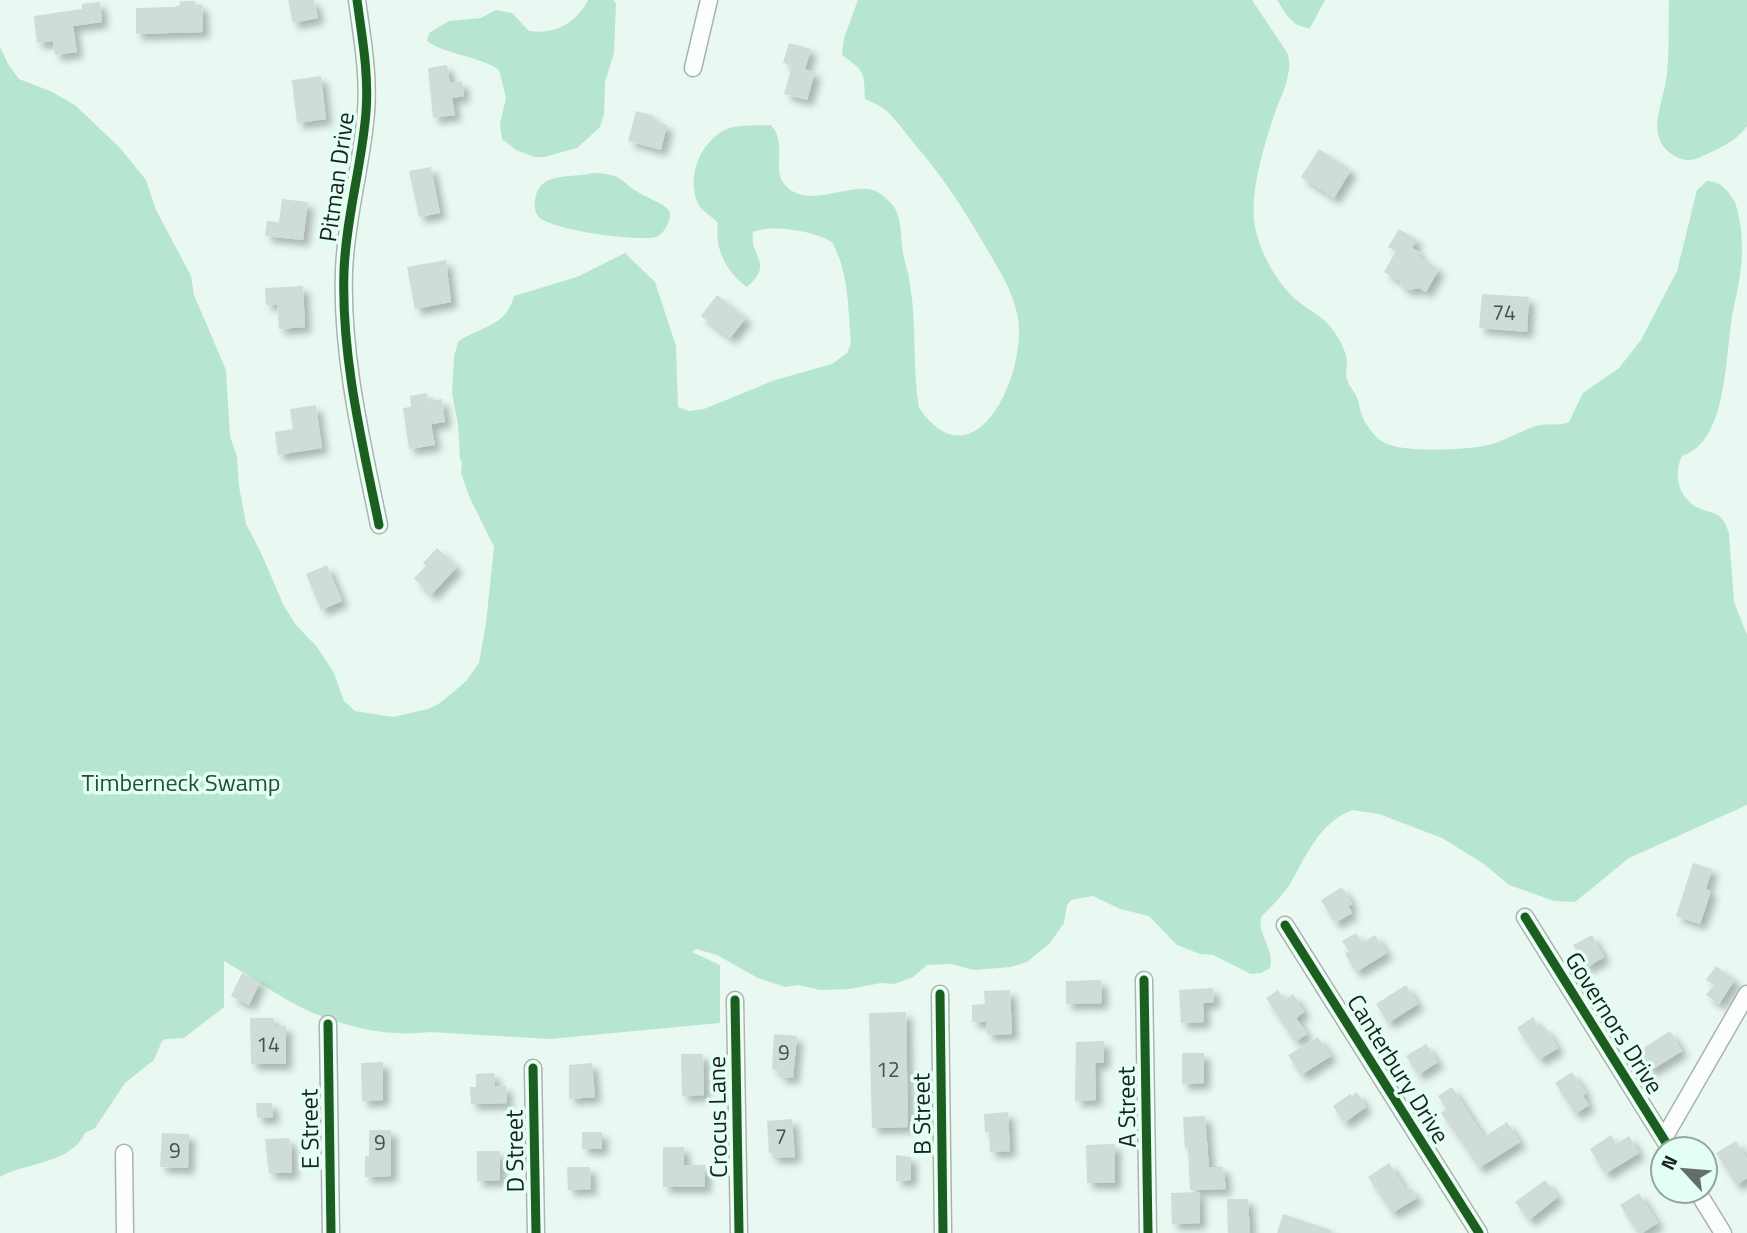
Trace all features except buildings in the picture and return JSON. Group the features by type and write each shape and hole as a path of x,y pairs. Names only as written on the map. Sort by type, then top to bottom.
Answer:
{"street":[{"name":"Pitman Drive","path":"356,0 363,41 366,101 347,234 344,290 351,368 362,442 379,524"},
{"path":"693,68 709,0"},
{"name":"Governors Drive","path":"1525,917 1661,1135"},
{"name":"Canterbury Drive","path":"1285,925 1479,1233"},
{"name":"A Street","path":"1144,980 1148,1233"},
{"name":"B Street","path":"940,994 943,1233"},
{"path":"1672,1135 1747,994"},
{"name":"Crocus Lane","path":"735,1000 739,1233"},
{"name":"E Street","path":"328,1024 331,1233"},
{"name":"D Street","path":"533,1068 536,1233"},
{"path":"124,1153 125,1233"},
{"path":"1706,1205 1723,1233"}],"green space":[{"path":"588,0 613,0 616,3 614,53 605,82 604,114 600,127 577,148 544,157 535,157 516,150 502,139 500,124 506,98 499,70 482,61 436,46 427,41 429,33 449,21 481,18 496,10 512,13 529,31 548,31 571,21"},
{"name":"Timberneck Swamp","path":"858,0 1252,0 1288,54 1289,62 1286,85 1270,127 1256,180 1254,220 1259,242 1269,265 1283,286 1329,325 1342,345 1346,354 1346,375 1369,428 1383,442 1403,448 1432,450 1483,446 1537,426 1569,422 1583,393 1619,368 1641,340 1677,271 1697,190 1707,181 1724,187 1735,202 1742,243 1741,269 1730,328 1726,370 1717,414 1709,433 1697,447 1682,456 1678,476 1683,495 1693,505 1719,516 1729,534 1734,602 1747,635 1747,805 1629,858 1575,902 1554,901 1509,885 1484,864 1442,838 1379,814 1352,810 1330,823 1322,832 1287,888 1261,917 1261,930 1271,961 1270,968 1261,973 1251,974 1213,955 1200,954 1177,945 1149,916 1120,909 1093,896 1071,900 1067,905 1064,923 1050,943 1027,962 1011,967 974,970 951,964 927,965 913,977 894,984 820,990 798,985 785,987 758,978 717,955 696,949 692,952 720,965 720,1023 550,1039 430,1032 400,1033 356,1027 302,1008 224,961 224,1007 184,1038 162,1041 154,1060 125,1083 95,1128 85,1133 69,1151 0,1177 0,47 19,79 50,91 75,105 120,148 146,180 156,210 191,276 194,295 226,370 230,436 237,457 246,524 284,606 334,673 344,701 355,711 393,717 428,709 440,703 467,680 479,663 494,547 461,473 458,424 452,393 454,357 458,342 498,320 510,307 514,296 577,277 625,253 655,282 676,346 678,407 689,411 704,409 775,380 832,364 847,353 851,343 847,291 842,266 832,242 793,230 753,232 754,248 760,266 755,279 747,287 733,274 723,259 718,241 718,223 698,204 694,183 698,161 703,151 709,142 727,129 771,125 778,140 781,179 793,192 813,196 870,189 890,202 899,219 909,281 919,408 940,429 959,436 977,429 993,414 1014,367 1019,341 1018,318 1013,300 997,267 953,194 891,115 865,99 862,73 842,55 844,38"},
{"path":"1277,0 1325,0 1310,28 1294,22"},
{"path":"1669,0 1747,0 1747,126 1725,145 1691,160 1679,158 1664,148 1657,130 1667,71"},
{"path":"593,173 612,175 666,208 669,211 669,222 662,232 649,238 605,235 562,227 537,215 535,197 545,182"}],"cycle path":[{"path":"357,0 367,98 345,251 344,303 354,399 379,525"},
{"path":"1525,917 1661,1135"},
{"path":"1285,925 1479,1233"},
{"path":"1144,980 1148,1233"},
{"path":"940,994 943,1233"},
{"path":"735,1000 739,1233"},
{"path":"328,1024 331,1233"},
{"path":"533,1068 536,1233"}]}
